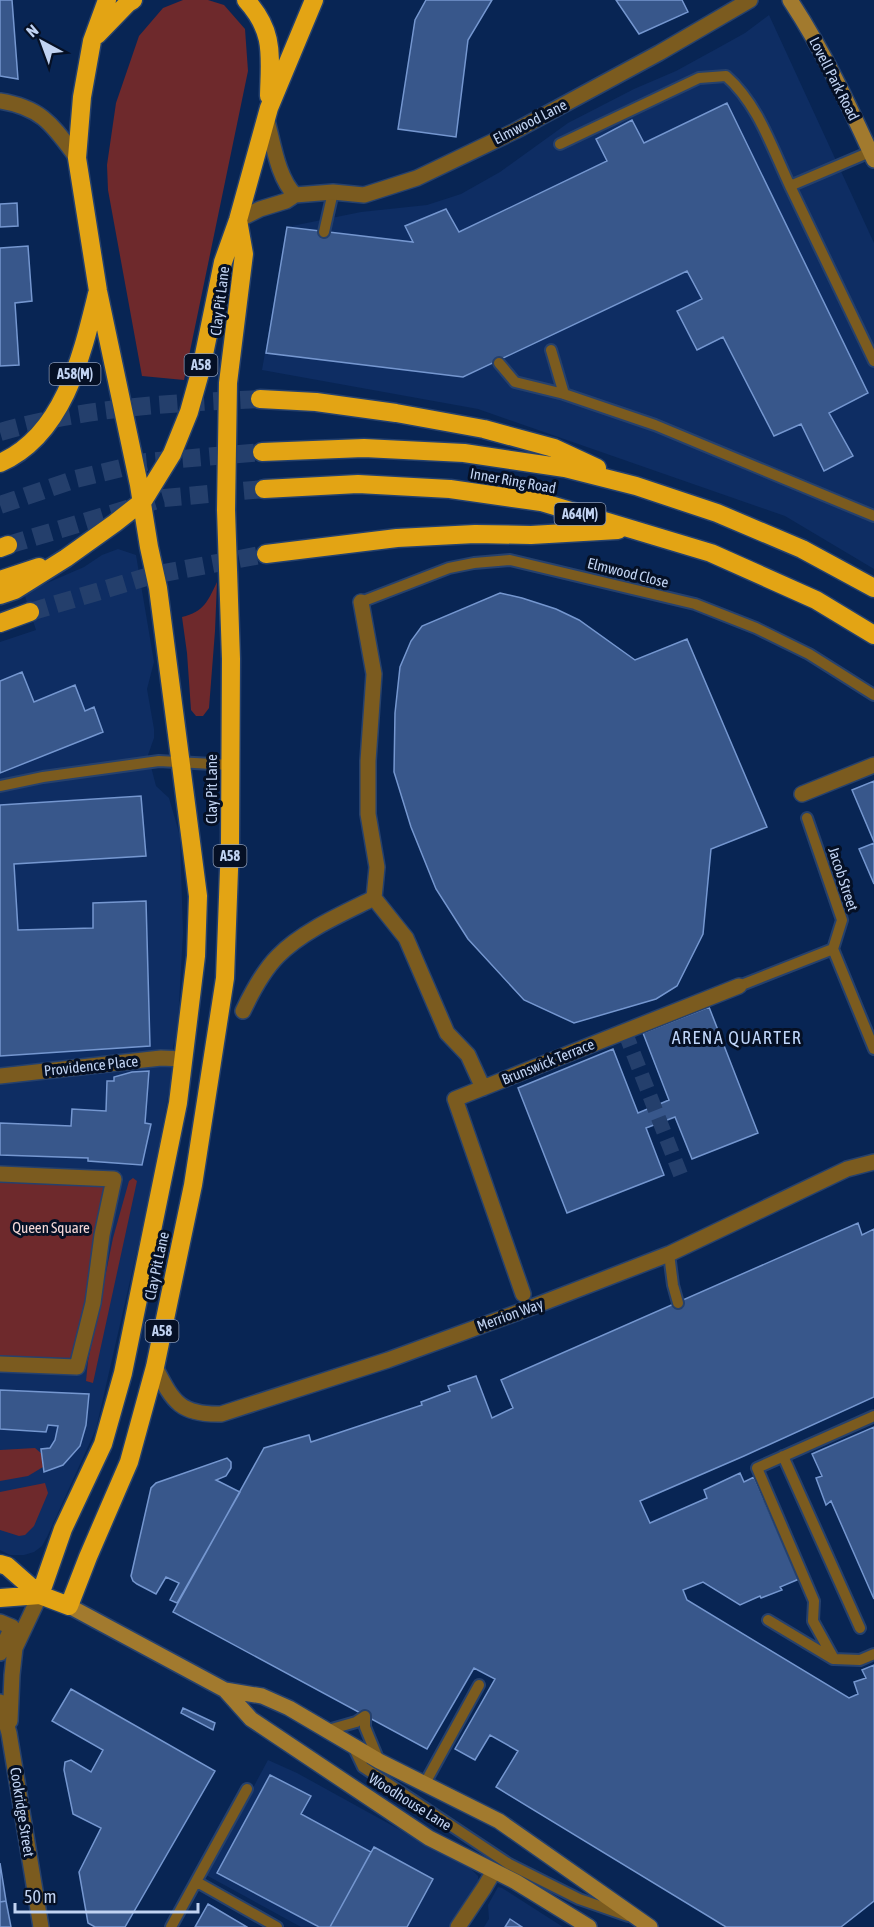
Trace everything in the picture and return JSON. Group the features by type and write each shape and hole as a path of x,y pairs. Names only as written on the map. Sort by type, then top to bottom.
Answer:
{"highway":[{"name":"Clay Pit Lane","path":"40,1595 63,1529 103,1444 125,1362 178,1103 196,956 198,896 158,588 149,547 143,501 98,291 77,158 82,97 92,41 108,0"},
{"path":"92,41 133,0"},
{"path":"246,0 257,12 266,30 270,51 268,112"},
{"name":"Clay Pit Lane","path":"69,1606 129,1462 155,1367 193,1185 225,978 230,843 231,659 226,510 228,383 244,254 238,220 268,112 314,0"},
{"name":"A58","path":"143,501 172,454 189,412 201,369 223,262 238,220"},
{"name":"A58(M)","path":"0,463 8,460 37,437 64,397 82,355 98,291"},
{"path":"260,399 316,402 396,412 484,429 554,448 636,486"},
{"name":"Inner Ring Road","path":"262,452 364,448 464,453 565,468 636,486 717,513 802,549 874,588"},
{"name":"Inner Ring Road","path":"264,489 358,484 450,489 541,502 711,553 816,600 874,635"},
{"path":"0,595 15,590 66,558 143,501"},
{"path":"116,523 130,526 139,532 149,547"},
{"name":"A64(M)","path":"266,554 398,538 475,534 531,535 629,529"},
{"path":"0,580 66,558"},
{"path":"0,623 30,612"},
{"name":"Woodhouse Lane","path":"0,1564 7,1566 40,1595 69,1606"},
{"name":"Woodhouse Lane","path":"0,1598 40,1595"}],"street":[{"name":"Elmwood Lane","path":"238,220 286,201 295,195 333,192 364,195 417,178 535,120 750,0"},
{"name":"Lovell Park Road","path":"790,0 827,63 872,156"},
{"path":"0,101 28,108 44,118 77,158"},
{"path":"268,112 280,171 290,191 295,195"},
{"path":"361,602 374,674 368,761 368,814 377,867 374,898 406,938 447,1033 468,1055 483,1088"},
{"path":"802,794 874,765"},
{"path":"243,1011 253,990 278,956 315,928 374,898"},
{"name":"Brunswick Terrace","path":"523,1294 455,1099 739,986"},
{"name":"Providence Place","path":"0,1076 161,1058 183,1059"},
{"name":"Merrion Way","path":"155,1367 170,1396 178,1404 191,1411 221,1414 388,1360 527,1310 669,1254 847,1169 874,1162"},
{"path":"0,1174 114,1179 102,1235 93,1303 77,1367 0,1364"},
{"name":"Cookridge Street","path":"9,1733 15,1648 40,1595"},
{"name":"Woodhouse Lane","path":"69,1606 225,1690 262,1696 290,1708 379,1761 499,1821 644,1923"},
{"path":"0,1622 12,1627 0,1653"},
{"name":"Woodhouse Lane","path":"225,1690 251,1719 429,1838 516,1882 588,1927"},
{"name":"Cookridge Street","path":"0,1702 9,1733 41,1927"},
{"path":"458,1927 494,1871"}],"lane":[{"path":"560,144 699,78 726,76 740,88 754,110 874,361"},
{"path":"790,186 872,156"},
{"path":"324,232 333,192"},
{"path":"550,351 564,394"},
{"path":"500,363 515,382 564,394 656,425 874,516"},
{"name":"Elmwood Close","path":"361,602 449,568 510,560 695,604 756,628 809,654 874,695"},
{"path":"0,786 43,777 159,761 230,765"},
{"name":"Jacob Street","path":"807,818 842,920 833,949"},
{"path":"833,949 874,1049"},
{"name":"Brunswick Terrace","path":"739,986 833,949"},
{"path":"669,1254 678,1303"},
{"path":"834,1659 813,1621 814,1601 757,1468 874,1416"},
{"path":"783,1456 860,1628"},
{"path":"768,1620 834,1659 860,1660 874,1654"},
{"path":"424,1785 479,1685"},
{"path":"328,1731 356,1722 365,1716 366,1726 379,1761"},
{"name":"Woodhouse Lane","path":"352,1746 363,1767 509,1864 579,1899 644,1923"},
{"path":"171,1927 247,1790"},
{"path":"196,1881 277,1927"}],"shaded area":[{"path":"769,15 874,243 874,569 785,516 478,409 262,370 287,227 361,212 427,205 461,194 500,172 568,123 634,89 676,71 745,33"},
{"path":"118,549 136,555 154,662 147,689 154,729 154,738 148,755 156,786 169,798 180,836 183,933 173,1069 150,1194 96,1429 42,1546 24,1555 10,1555 0,1550 0,642 36,630 24,593 84,567 102,555"},
{"path":"268,1760 297,1773 471,1869 478,1876 479,1882 456,1927 301,1927 206,1875"},
{"path":"498,1887 563,1927 484,1927 489,1919 488,1905"}],"green space":[{"path":"183,0 208,0 224,5 245,29 248,71 184,380 142,376 108,190 107,165 116,103 139,36 163,8"},
{"path":"217,582 209,708 203,716 196,716 191,710 182,617 195,612 204,605"},
{"name":"Queen Square","path":"0,1174 114,1179 77,1367 0,1364"},
{"path":"133,1178 137,1181 93,1383 86,1381 88,1361 113,1238 129,1181"},
{"path":"35,1448 42,1454 43,1467 28,1476 0,1481 0,1450"},
{"path":"45,1483 48,1493 34,1526 25,1535 19,1536 0,1530 0,1492"}],"building":[{"path":"0,0 12,0 18,79 0,76"},
{"path":"426,0 492,0 468,40 456,137 398,129 415,20"},
{"path":"616,0 682,0 688,12 639,34"},
{"path":"727,103 868,393 829,413 853,456 824,471 801,424 774,436 723,337 697,350 677,311 702,299 687,271 463,377 266,353 287,227 413,242 405,226 446,209 459,232 607,161 596,139 632,120 644,143"},
{"path":"17,203 18,226 0,227 0,204"},
{"path":"28,246 32,301 15,303 19,365 0,366 0,248"},
{"path":"500,593 556,609 579,620 635,660 687,639 767,827 711,849 703,934 677,986 656,999 574,1023 524,1000 468,939 436,889 411,827 394,772 395,713 400,667 411,641 422,626"},
{"path":"22,672 34,702 75,685 85,711 94,707 103,732 0,773 0,681"},
{"path":"874,781 874,842 852,790"},
{"path":"141,796 146,856 14,864 18,930 93,928 93,903 146,901 150,1046 0,1056 0,805"},
{"path":"874,843 874,884 859,849"},
{"path":"709,1007 758,1133 692,1159 675,1117 646,1128 664,1175 567,1213 518,1088 613,1049 638,1113 669,1100 643,1033"},
{"path":"149,1071 145,1123 151,1124 142,1165 88,1161 88,1158 0,1155 0,1123 71,1126 72,1109 106,1111 107,1081 114,1081 114,1077 132,1072"},
{"path":"858,1223 862,1235 874,1229 874,1397 640,1501 650,1523 707,1498 704,1490 740,1473 744,1482 754,1477 799,1579 780,1587 782,1590 740,1605 703,1582 683,1590 687,1600 849,1698 858,1694 854,1682 866,1678 862,1670 874,1665 874,1901 841,1927 726,1927 496,1787 518,1751 490,1735 475,1760 455,1749 495,1679 474,1668 427,1749 173,1612 264,1448 309,1435 311,1442 422,1405 421,1402 450,1391 448,1386 476,1376 492,1418 513,1408 501,1380"},
{"path":"0,1390 89,1394 86,1425 80,1446 63,1465 44,1472 41,1449 50,1448 55,1440 58,1426 48,1425 46,1432 0,1429"},
{"path":"874,1427 874,1599 831,1501 826,1505 816,1478 822,1476 812,1454"},
{"path":"227,1458 231,1462 231,1468 226,1476 216,1480 240,1492 177,1603 170,1600 179,1583 166,1577 156,1594 137,1584 131,1576 151,1488 156,1483"},
{"path":"71,1689 215,1771 125,1927 95,1927 88,1923 79,1872 101,1828 73,1814 64,1770 65,1762 71,1760 91,1772 103,1750 52,1721"},
{"path":"183,1708 215,1723 213,1730 181,1713"},
{"path":"270,1775 311,1796 301,1814 371,1852 330,1927 319,1927 217,1873"},
{"path":"374,1847 433,1879 407,1927 330,1927"},
{"path":"0,1863 6,1901 0,1902"},
{"path":"6,1901 11,1927 0,1927 0,1902"},
{"path":"208,1904 247,1927 195,1927"},
{"path":"510,1919 522,1927 505,1927"}],"tunnel":[{"path":"0,432 96,412 161,405 260,399"},
{"path":"0,505 76,479 146,462 262,452"},
{"path":"8,545 164,498 264,489"},
{"path":"30,612 153,575 266,554"},
{"path":"625,1032 683,1181"}],"district":[{"name":"ARENA QUARTER","path":"737,1038"}]}
